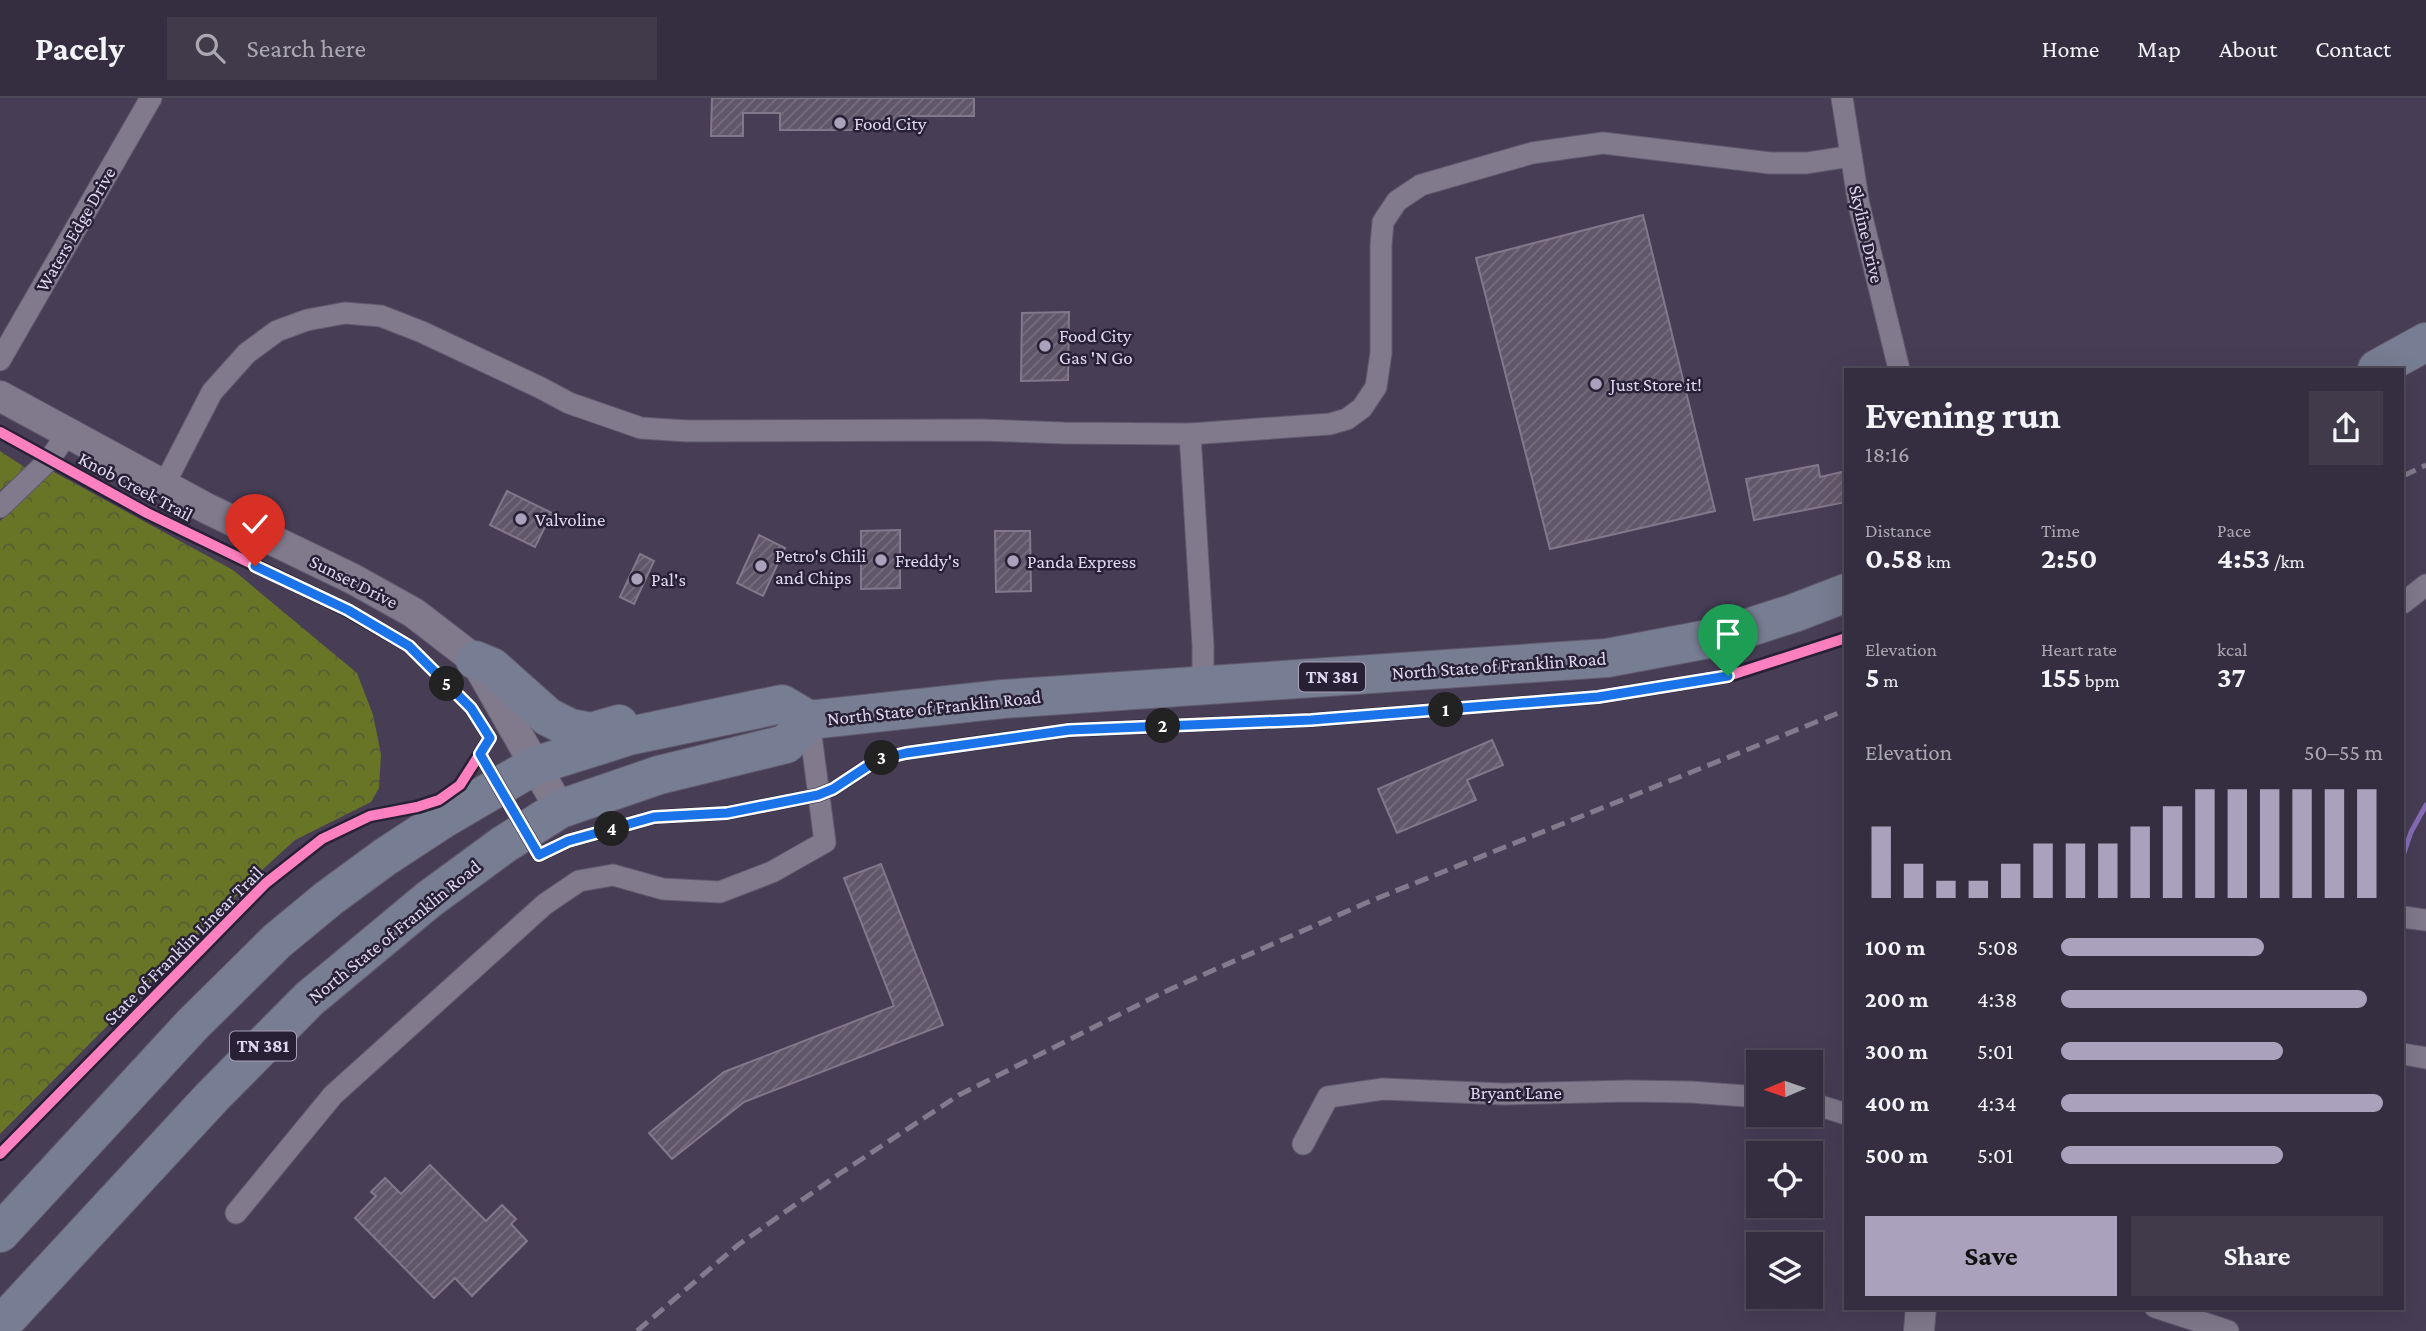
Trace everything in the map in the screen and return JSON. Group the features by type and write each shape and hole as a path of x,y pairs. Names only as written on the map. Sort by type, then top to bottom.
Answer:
{"highway":[{"path":"2379,368 2426,342"},
{"name":"North State of Franklin Road","path":"0,1233 192,1025 277,941 385,857 443,819 534,766 629,736 782,704 809,720 1003,699 1607,658 1719,637 1844,594"},
{"path":"475,660 492,667 538,709 570,728 592,732 650,715 725,715"},
{"name":"North State of Franklin Road","path":"0,1326 212,1097 309,999 428,900 503,845 560,809 659,775 786,744 809,720"}],"main road":[{"name":"Sunset Drive","path":"0,396 164,485 414,612 475,660 560,809"},
{"path":"1919,1331 1921,1310"}],"street":[{"name":"Waters Edge Drive","path":"0,360 151,98"},
{"name":"Skyline Drive","path":"1842,98 1858,205 1899,368"},
{"path":"164,485 212,392 247,353 277,331 307,320 345,313 381,316 422,332 569,403 641,428 687,431 981,430 1190,434 1330,424 1347,419 1362,408 1376,387 1381,353 1383,222 1397,201 1421,185 1532,153 1603,143 1770,163 1807,163 1851,156"},
{"path":"0,507 49,460 68,433"},
{"path":"1190,434 1203,645 1202,686"},
{"path":"2404,602 2426,585"},
{"path":"236,1213 333,1095 545,904 579,881 612,875 663,889 720,892 772,872 825,842 809,720"},
{"path":"2404,917 2426,920"},
{"path":"2404,1054 2426,1058"},
{"name":"Bryant Lane","path":"1303,1144 1328,1097 1383,1089 1504,1094 1691,1092 1746,1096"},
{"path":"1824,1107 1844,1113"},
{"path":"2174,1310 2206,1315 2228,1331"}],"green space":[{"path":"0,451 26,468 0,490"},
{"path":"52,471 233,570 357,673 373,715 381,754 379,788 371,802 295,840 262,870 0,1134 0,521"}],"building":[{"name":"Food City","path":"712,98 974,98 974,116 900,116 900,130 780,130 780,113 743,113 743,136 711,136"},
{"name":"Just Store it!","path":"1643,215 1715,511 1550,549 1476,258"},
{"name":"Food City Gas 'N Go","path":"1069,312 1068,380 1021,381 1022,313"},
{"path":"1818,465 1820,477 1844,471 1844,502 1754,520 1746,479"},
{"name":"Valvoline","path":"507,491 552,513 535,547 490,525"},
{"name":"Freddy's","path":"900,530 900,588 861,589 861,531"},
{"name":"Panda Express","path":"995,531 1030,531 1031,591 996,592"},
{"name":"Petro's Chili and Chips","path":"759,535 785,548 763,596 737,583"},
{"name":"Pal's","path":"640,554 654,561 634,604 620,597"},
{"path":"1492,740 1503,765 1467,780 1476,800 1397,833 1378,789"},
{"path":"881,864 943,1025 744,1102 672,1159 649,1133 724,1072 894,1006 844,878"},
{"path":"430,1165 486,1221 502,1205 516,1219 511,1224 527,1241 472,1296 455,1278 434,1298 355,1218 376,1196 371,1192 385,1178 401,1194"}],"waterway":[{"path":"2404,853 2411,832 2426,805"}],"railway":[{"path":"2404,476 2426,465"},
{"path":"637,1331 738,1245 959,1095 1164,992 1368,902 1844,711"}],"cycle path":[{"name":"Knob Creek Trail","path":"0,432 147,513 347,610 409,646 471,708 490,738 460,785 439,800 370,816 322,839 266,883 0,1154"},
{"path":"480,754 539,855 568,841 654,817 727,813 818,795 833,789 877,760 906,753 1069,730 1311,720 1598,697 1728,676 1844,639"}],"place":[{"name":"Food City","path":"840,123"},
{"name":"Food City Gas 'N Go","path":"1045,346"},
{"name":"Just Store it!","path":"1596,384"},
{"name":"Valvoline","path":"521,519"},
{"name":"Freddy's","path":"881,560"},
{"name":"Panda Express","path":"1013,561"},
{"name":"Petro's Chili and Chips","path":"761,566"},
{"name":"Pal's","path":"637,579"}],"route":[{"path":"255,566 348,610 409,646 471,708 490,738 480,754 539,855 568,841 654,817 727,813 818,795 833,789 877,760 906,753 1069,730 1311,720 1598,697 1728,676"}]}
